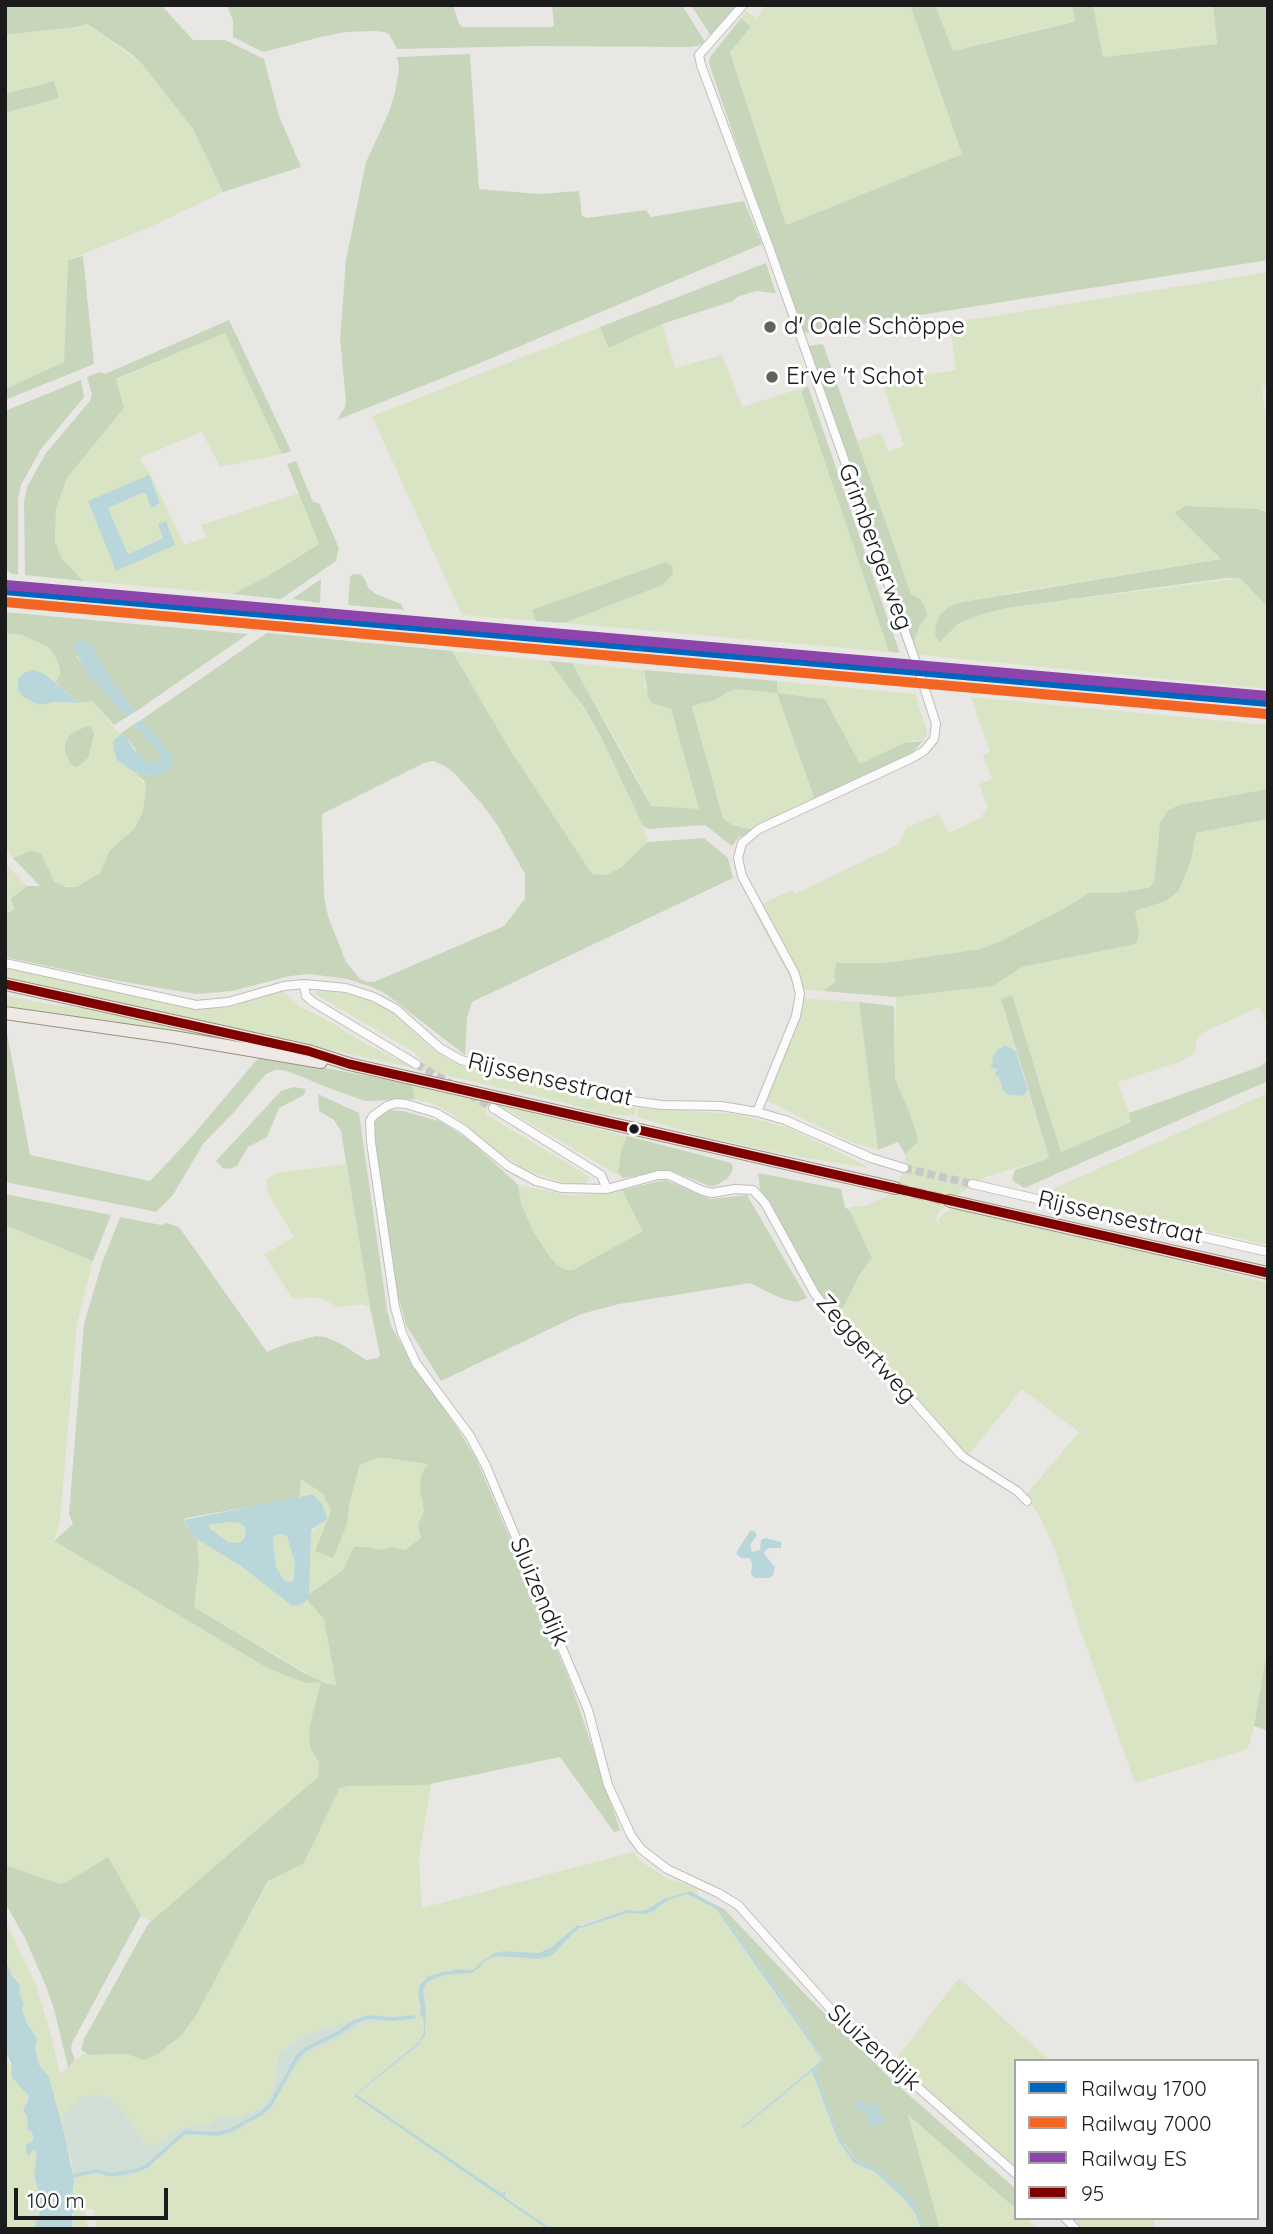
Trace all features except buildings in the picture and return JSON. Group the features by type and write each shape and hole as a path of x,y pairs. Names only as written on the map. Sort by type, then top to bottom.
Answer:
{"main road":[{"name":"Rijssensestraat","path":"5,985 295,1048 349,1064 895,1188"},
{"name":"Rijssensestraat","path":"5,1013 349,1064"},
{"name":"Rijssensestraat","path":"950,1200 1268,1273"}],"street":[{"name":"Grimbergerweg","path":"743,5 699,55 701,65 769,247 936,724 934,739 924,751 759,829 742,843 738,859 742,876 794,974 800,994 796,1016 757,1112"},
{"name":"Rijssensestraat","path":"5,963 196,1005 228,1003 284,986 339,986 374,997 407,1018 446,1053 475,1065 617,1099 662,1105 721,1106 757,1112 785,1120 871,1158 904,1168"},
{"path":"304,984 306,996 313,1002 416,1064"},
{"name":"Sluizendijk","path":"607,1189 561,1188 536,1181 508,1166 450,1119 417,1107 391,1104 380,1110 370,1121 395,1307 401,1333 416,1363 470,1436 486,1466 588,1710 608,1785 631,1835 641,1849 667,1869 738,1905 836,2015 1014,2172"},
{"path":"493,1108 601,1175 607,1189"},
{"name":"Zeggertweg","path":"607,1189 658,1175 669,1175 703,1191 741,1189 756,1192 765,1203 815,1294 839,1325 962,1456 1017,1490 1027,1501"},
{"name":"Rijssensestraat","path":"972,1184 1268,1252"}],"green space":[{"path":"5,5 161,5 193,40 225,40 264,59 279,116 301,167 223,192 193,129 142,64 130,53 87,24 5,35"},
{"path":"227,5 453,5 459,24 463,27 552,27 552,5 682,5 705,42 689,47 397,49 389,34 375,31 345,32 263,52 233,37 233,21"},
{"path":"691,5 736,5 711,36"},
{"path":"765,5 910,5 962,154 785,225 730,51 751,27 741,18 745,11 757,18"},
{"path":"910,5 935,5 953,51 1073,22 1072,5 1093,5 1103,57 1217,44 1213,5 1268,5 1268,260 806,333 801,329 720,96 709,63 710,57 741,18 751,27 730,52 786,225 962,154"},
{"path":"935,5 1072,5 1075,21 952,51"},
{"path":"1093,5 1213,5 1217,44 1103,57"},
{"path":"87,24 142,64 193,129 223,192 159,223 68,260 64,362 5,389 5,113 59,98 54,81 5,94 5,35"},
{"path":"470,54 479,189 539,194 579,191 582,216 587,218 646,210 651,217 744,201 762,244 337,420 346,401 340,339 346,260 366,162 395,93 399,68 397,57"},
{"path":"54,81 59,98 5,113 5,94"},
{"path":"83,256 94,364 5,400 5,389 64,362 68,260"},
{"path":"766,263 776,293 756,291 737,297 733,301 662,324 608,347 600,327"},
{"path":"1268,272 1268,385 1262,386 1268,440 1268,513 1263,510 1189,506 1207,544 1222,559 1004,594 935,634 940,642 958,624 1007,608 1240,578 1268,607 1268,689 910,654 919,627 927,616 925,607 911,594 857,441 881,433 888,451 904,446 882,382 956,370 949,323"},
{"path":"229,320 291,451 282,454 225,333 116,379 124,408 67,478 56,509 55,541 62,559 83,581 25,575 24,501 27,487 46,453 90,401 92,394 87,377 100,372 105,374"},
{"path":"662,324 675,368 722,355 742,407 808,386 802,394 889,652 564,623 663,585 532,610 536,621 462,615 372,416 600,327 608,347 611,347"},
{"path":"225,333 282,454 220,467 202,432 139,458 152,477 184,545 207,537 201,525 300,493 319,544 233,594 83,581 62,559 55,541 56,509 67,478 124,408 116,380","holes":["149,475 160,503 142,493 108,508 128,554 163,537 116,571 89,501"]},
{"path":"823,344 911,594 920,599 925,607 927,616 919,627 913,645 807,346"},
{"path":"81,380 84,397 41,449 21,485 18,500 18,575 12,574 5,569 5,411"},
{"path":"808,386 900,653 889,652 802,394"},
{"path":"296,461 313,502 319,503 339,548 336,561 281,599 233,594 319,544 287,464"},
{"path":"1185,506 1258,509 1268,513 1268,607 1240,578 1226,578 1007,608 958,624 939,643 935,634 940,615 950,606 963,602 1221,559 1175,513"},
{"path":"666,562 672,566 673,573 663,585 564,623 536,621 532,610"},
{"path":"360,574 369,589 401,604 404,610 348,605 350,576"},
{"path":"321,579 320,603 292,599"},
{"path":"5,612 248,634 135,712 113,683 91,645 75,645 77,657 89,675 127,717 114,725 92,701 79,703 55,682 60,675 60,668 48,647 22,635 5,633"},
{"path":"5,633 22,635 48,647 60,668 60,675 55,682 45,674 18,679 18,690 23,697 39,705 92,701 120,734 116,737 117,760 138,775 146,787 143,811 134,829 110,850 100,873 76,887 60,885 22,853 13,858 5,849"},
{"path":"267,633 452,651 509,748 592,874 606,875 620,868 648,842 704,838 728,858 733,878 472,1002 467,1018 465,1055 386,994 347,979 310,974 290,976 232,991 196,994 5,957 5,915 15,909 10,899 27,886 40,886 13,858 35,851 41,854 54,881 67,887 76,887 100,873 110,850 134,829 143,811 146,787 144,781 134,772 150,776 169,769 154,737 141,720","holes":["433,761 445,766 482,804 498,826 525,874 525,899 504,926 374,982 360,979 346,962 328,916 324,897 322,814 424,763"]},
{"path":"452,651 549,661 570,686 602,739 648,842 620,868 606,875 592,874 509,748"},
{"path":"549,661 572,663 651,806 699,809 671,709 652,703 648,697 644,670 777,681 777,693 734,689 715,700 692,706 723,818 732,825 754,830 738,838 732,846 705,825 648,829 643,826 602,739 583,706"},
{"path":"572,663 644,670 645,688 660,706 671,709 699,810 651,806"},
{"path":"777,681 915,694 927,732 926,737 923,741 914,740 860,764 825,699 777,693 815,800 754,830 732,825 723,818 692,705 723,696 734,689 776,693"},
{"path":"777,693 825,699 860,764 904,743 923,741 913,752 815,800"},
{"path":"971,697 1268,725 1268,789 1179,805 1168,810 1160,823 1154,882 1148,888 1115,893 1088,893 1067,907 980,949 885,963 836,963 836,981 823,991 796,989 752,908 792,890 795,894 899,844 906,828 939,814 949,833 980,818 988,808 979,784 992,779 983,755 990,752"},
{"path":"134,724 159,753 160,761 153,763 140,756 126,736 120,734"},
{"path":"88,726 92,728 94,735 88,758 77,767 71,765 65,745 69,736"},
{"path":"1268,789 1268,819 1196,833 1191,861 1178,892 1166,901 1135,911 1139,935 1136,944 1022,967 993,986 896,997 823,991 836,981 836,963 885,963 980,949 1067,907 1088,893 1115,893 1148,888 1154,882 1160,823 1168,810 1179,805"},
{"path":"1268,819 1268,1025 1259,1007 1202,1033 1197,1040 1194,1054 1179,1062 1118,1082 1132,1122 1061,1152 1033,1061 1001,999 1016,1051 1004,1045 997,1050 993,1065 1003,1091 1009,1095 1022,1096 1028,1091 1049,1158 985,1177 954,1197 939,1212 936,1219 939,1226 939,1219 945,1212 960,1205 1268,1283 1268,1646 1248,1749 1135,1783 1053,1545 1038,1513 1025,1496 1079,1432 1022,1389 966,1458 838,1317 859,1276 872,1258 849,1209 868,1205 888,1196 899,1181 905,1164 905,1154 917,1143 910,1114 895,1079 896,997 1011,974 1022,967 1135,944 1138,940 1135,911 1166,901 1178,892 1196,833"},
{"path":"5,863 27,886 10,898 15,909 5,915"},
{"path":"5,967 159,1002 202,1008 229,1007 283,991 302,1008 395,1059 417,1065 424,1063 414,1052 315,994 318,990 344,993 371,1001 392,1012 429,1047 467,1068 636,1108 635,1116 604,1114 401,1065 150,1012 5,977"},
{"path":"5,995 46,1004 130,1014 326,1059 163,1032 136,1025 5,1009"},
{"path":"1012,995 1061,1152 1131,1122 1129,1113 1259,1067 1268,1061 1268,1081 1024,1188 1012,1180 1015,1170 1049,1158 1001,999"},
{"path":"797,998 859,1002 878,1150 850,1142 766,1100"},
{"path":"859,1002 894,1006 895,1079 918,1139 905,1154 898,1142 878,1150"},
{"path":"5,1022 30,1155 150,1181 188,1141 260,1056 412,1084 415,1099 365,1101 283,1070 275,1070 266,1074 203,1144 173,1195 156,1212 5,1182"},
{"path":"412,1084 627,1136 621,1151 618,1172 623,1178 508,1110 485,1107 487,1115 590,1177 586,1184 568,1184 526,1170 495,1150 454,1115 431,1103 415,1099"},
{"path":"294,1087 306,1089 304,1095 279,1108 267,1137 248,1147 237,1166 223,1168 216,1161 281,1091"},
{"path":"1268,1093 1268,1245 1053,1195 1052,1190 1057,1187"},
{"path":"318,1094 359,1113 391,1326 476,1458 571,1684 620,1830 614,1832 560,1757 425,1785 348,1786 339,1789 304,1863 268,1881 195,2017 181,2036 158,2054 144,2060 126,2054 89,2055 81,2050 84,2039 148,1924 318,1777 319,1763 310,1747 309,1728 321,1682 306,1683 269,1669 54,1541 73,1524 69,1514 84,1324 102,1263 120,1217 179,1227 267,1352 316,1336 326,1337 343,1345 366,1360 378,1358 380,1355 341,1131 334,1120 319,1111","holes":["380,1457 428,1464 421,1475 420,1490 424,1511 418,1525 421,1538 405,1550 392,1547 381,1550 354,1547 343,1570 309,1594 307,1600 324,1619 336,1685 304,1673 194,1607 199,1565 197,1539 187,1527 184,1520 186,1518 294,1499 300,1496 301,1479 323,1494 331,1511 315,1551 333,1558 347,1524 350,1500 360,1465"]},
{"path":"638,1108 736,1114 789,1128 867,1168 778,1153 702,1136 637,1117"},
{"path":"386,1110 403,1111 442,1122 473,1143 518,1185 521,1203 533,1231 550,1257 557,1265 567,1270 573,1270 643,1231 622,1190 665,1180 710,1199 747,1195 807,1298 796,1302 780,1298 750,1283 619,1304 581,1314 441,1381 406,1325 395,1284 372,1133 375,1119"},
{"path":"627,1136 728,1162 732,1164 733,1170 728,1178 715,1186 670,1170 623,1178 618,1172 621,1151"},
{"path":"346,1164 370,1307 361,1304 338,1307 312,1297 293,1299 264,1255 294,1237 267,1192 267,1179 280,1172"},
{"path":"758,1173 841,1189 845,1208 849,1209 872,1258 859,1276 838,1317 813,1286 760,1189"},
{"path":"518,1185 574,1196 622,1190 644,1231 573,1271 567,1270 557,1265 550,1257 533,1231 521,1203"},
{"path":"5,1194 111,1215 93,1261 5,1225"},
{"path":"5,1225 93,1261 77,1323 60,1522 54,1541 269,1669 320,1681 194,1607 199,1565 197,1539 242,1567 291,1605 307,1600 324,1618 336,1685 322,1681 310,1747 319,1763 318,1777 151,1922 141,1915 131,1898 67,1882 60,1884 5,1865"},
{"path":"380,1456 428,1464 422,1503 424,1511 421,1517 421,1538 405,1550 392,1547 381,1550 354,1547 343,1570 309,1594 311,1533 318,1525 317,1497 313,1494 300,1496 301,1479 323,1494 331,1511 315,1551 347,1524 350,1500 360,1465"},
{"path":"239,1523 246,1528 239,1543 228,1542 210,1530 209,1525"},
{"path":"274,1536 287,1536 295,1564 293,1581 289,1582 284,1580 276,1567 273,1542"},
{"path":"1268,1646 1268,1731 1254,1726"},
{"path":"431,1784 419,1858 422,1908 633,1852 643,1863 669,1879 699,1887 697,1895 690,1891 664,1899 646,1912 626,1910 575,1927 553,1950 539,1955 496,1954 474,1969 455,1969 427,1979 421,1984 424,2033 420,2041 354,2096 547,2229 97,2229 94,2210 85,2208 88,2229 73,2229 74,2182 70,2163 77,2177 96,2172 111,2177 148,2168 179,2139 189,2135 218,2136 276,2101 296,2066 308,2052 344,2036 363,2023 395,2021 409,2017 364,2016 304,2035 278,2054 273,2090 262,2108 238,2118 218,2116 207,2126 188,2126 152,2146 143,2141 130,2121 64,2114 68,2152 49,2077 39,2065 35,2047 38,2040 22,2009 24,2004 19,1992 20,1984 5,1963 5,1920 36,1985 60,2074 84,2053 126,2054 144,2060 170,2046 188,2028 269,1881 339,1789 348,1786"},
{"path":"108,1857 141,1915 72,2043 75,2060 68,2067 46,1986 24,1936 5,1903 5,1865 60,1884"},
{"path":"687,1894 716,1909 821,2058 821,2061 742,2127 812,2071 838,2141 854,2163 875,2172 905,2200 915,2213 921,2229 552,2229 505,2196 506,2191 502,2195 357,2096 418,2045 425,2036 426,2009 423,1990 427,1982 443,1975 471,1972 496,1956 538,1959 560,1948 577,1930 627,1913 645,1914 654,1911 665,1901"},
{"path":"706,1900 724,1909 892,2080 1014,2187 1014,2207 908,2115 940,2229 925,2229 913,2201 879,2170 856,2160 838,2135 815,2069 824,2060 717,1906"},
{"path":"959,1978 1048,2059 1014,2059 1014,2166 895,2060"},
{"path":"5,2050 15,2082 28,2095 24,2115 27,2117 28,2130 34,2137 29,2142 31,2155 34,2149 37,2153 34,2176 40,2211 34,2229 5,2229"},
{"path":"907,2114 1014,2207 1014,2220 1028,2220 1038,2229 940,2229"},
{"path":"1075,2220 1155,2220 1152,2229 1085,2229"}],"shaded area":[{"path":"364,2016 414,2017 363,2023 344,2036 308,2052 296,2066 276,2101 264,2114 231,2134 189,2135 179,2139 148,2168 129,2176 111,2177 96,2172 75,2176 66,2141 64,2114 81,2097 101,2094 112,2100 143,2141 152,2146 188,2126 207,2126 218,2116 238,2117 262,2108 273,2090 278,2054 304,2035"}],"water":[{"path":"149,475 160,503 151,508 146,494 142,493 108,508 128,554 163,538 158,524 166,521 175,545 116,571 88,501"},
{"path":"80,641 91,645 113,683 135,712 127,717 87,674 74,649"},
{"path":"34,670 45,674 79,703 55,702 39,705 23,697 18,690 18,679 24,673"},
{"path":"141,720 171,754 173,761 169,769 160,774 150,776 134,772 117,760 113,742 120,734 126,736 134,750 145,759 153,763 161,760 159,753 134,724"},
{"path":"1005,1045 1016,1051 1028,1091 1022,1096 1009,1095 1003,1091 999,1077 995,1075 997,1070 990,1066 997,1050"},
{"path":"313,1494 322,1504 327,1517 312,1529 311,1533 309,1597 297,1606 291,1605 242,1567 192,1535 184,1520","holes":["239,1523 246,1528 244,1538 239,1543 228,1542 210,1529 209,1525","274,1536 287,1536 295,1564 293,1581 290,1582 284,1580 276,1567 273,1541"]},
{"path":"750,1531 757,1535 750,1545 752,1552 760,1550 761,1540 765,1538 781,1542 781,1548 769,1548 764,1554 775,1567 769,1578 754,1578 750,1558 741,1558 736,1553"},
{"path":"690,1891 717,1906 824,2060 815,2069 838,2134 845,2146 856,2160 879,2170 913,2201 925,2229 921,2229 915,2213 905,2200 875,2172 854,2163 838,2141 812,2071 742,2127 821,2061 821,2058 716,1909 687,1894 665,1901 654,1911 645,1914 627,1913 578,1929 551,1956 538,1959 496,1956 471,1973 443,1975 427,1982 423,1990 426,2009 425,2036 418,2045 357,2095 502,2194 506,2190 505,2197 552,2229 544,2227 354,2096 420,2041 424,2032 421,1984 427,1979 455,1969 474,1969 486,1958 496,1954 539,1955 553,1950 575,1928 626,1910 646,1912 664,1899"},
{"path":"5,1963 20,1984 19,1992 24,2004 22,2010 38,2040 35,2047 39,2065 49,2077 65,2136 74,2182 76,2207 72,2214 73,2229 34,2229 40,2211 34,2176 37,2153 34,2150 28,2156 26,2151 26,2145 34,2139 28,2130 27,2117 23,2110 28,2095 12,2078 11,2063 5,2050"},
{"path":"863,2101 868,2105 879,2104 878,2113 887,2118 870,2127 867,2110 856,2109 857,2103"}],"waterway":[{"path":"642,1912 666,1900"},
{"path":"494,1955 539,1955 553,1948 578,1927"},
{"path":"422,2015 421,1986 429,1978 446,1973"},
{"path":"73,2176 96,2171 111,2175 138,2170 147,2166 185,2132 215,2134 229,2131 262,2113 271,2104 297,2057 307,2048 368,2017 414,2017"}],"tunnel":[{"path":"416,1064 450,1083"},
{"path":"470,1095 493,1108"},
{"path":"904,1168 972,1184"},
{"path":"895,1188 950,1201"}],"rail line":[{"name":"ES","path":"6,585 1268,696"},
{"name":"1700","path":"5,590 1268,702"},
{"name":"7000","path":"5,602 1267,714"}],"transit line":[{"name":"95","path":"5,984 308,1051 349,1064 1268,1273"}],"place":[{"name":"d' Oale Schöppe","path":"770,327"},
{"name":"Erve 't Schot","path":"772,377"}]}
